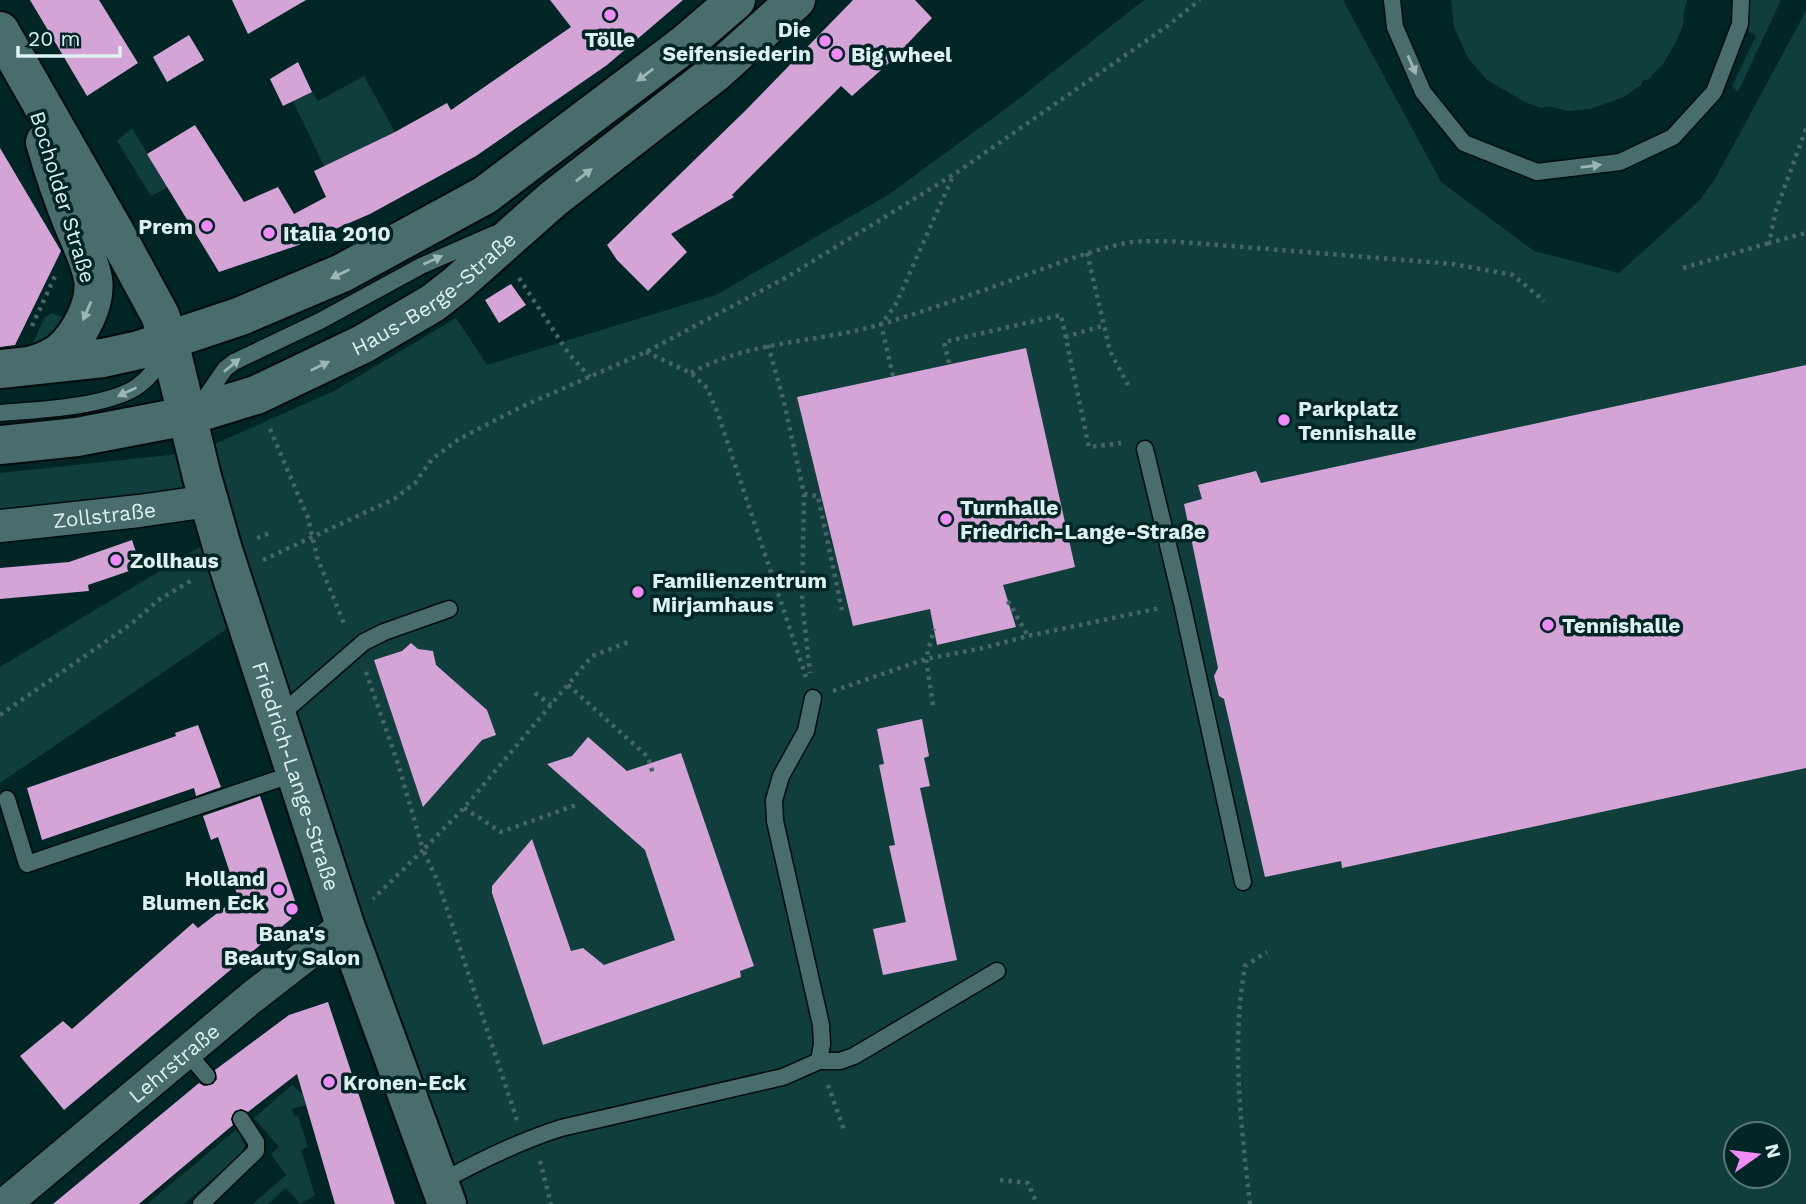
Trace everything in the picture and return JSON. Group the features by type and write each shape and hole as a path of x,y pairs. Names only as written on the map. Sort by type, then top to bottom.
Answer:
{"main road":[{"path":"14,368 103,358 169,341 328,280 485,195 685,44 736,0"},
{"name":"Haus-Berge-Straße","path":"0,445 77,437 187,415 256,395 363,344 433,303 467,276 531,218 716,72 796,0"},
{"name":"Bocholder Straße","path":"0,31 153,300 169,341"},
{"name":"Bocholder Straße","path":"14,368 56,355 66,347 80,327 92,301 93,279 54,172 29,83"},
{"name":"Friedrich-Lange-Straße","path":"169,341 230,573 345,925 443,1194"}],"street":[{"name":"Zollstraße","path":"0,526 139,511 209,500"},
{"name":"Lehrstraße","path":"7,1203 296,962 345,925"}],"lane":[{"path":"1392,0 1395,26 1423,92 1464,143 1536,172 1620,162 1673,137 1714,92 1740,24 1741,0"},
{"path":"187,415 205,399 225,369 234,362 320,321 421,266 531,218"},
{"path":"0,413 53,408 109,399 127,393 138,387 155,369 169,341"},
{"path":"1138,445 1182,603 1243,882"},
{"path":"277,717 372,637 449,609"},
{"path":"813,698 806,731 780,776 774,800 775,821 821,1025 819,1061"},
{"path":"7,799 27,864 296,773"},
{"path":"443,1194 501,1150 528,1138 783,1077 819,1061 840,1061 855,1056 997,971"},
{"path":"187,1052 207,1076"},
{"path":"201,1204 256,1150 256,1142 241,1119"}],"path":[{"path":"0,715 111,639 160,599 186,583 202,575 230,573 313,538 401,495 415,483 432,459 459,439 521,407 646,352 787,277 953,175 1166,27 1200,0"},
{"path":"1769,243 1776,210 1806,129"},
{"path":"881,324 895,306 953,175"},
{"path":"1682,268 1806,233"},
{"path":"14,368 66,252 78,237"},
{"path":"691,373 709,363 768,345 828,337 881,324 1087,253 1129,242 1169,241 1453,264 1513,275 1544,301"},
{"path":"501,245 537,309 569,354 590,377"},
{"path":"1087,253 1102,326 1110,351 1128,386"},
{"path":"948,363 944,342 1061,315 1089,447 1138,445"},
{"path":"881,324 893,376"},
{"path":"1065,337 1102,326"},
{"path":"768,345 784,402 804,494 802,601 813,698"},
{"path":"646,352 691,373 707,388 813,698"},
{"path":"804,494 818,496 842,610"},
{"path":"313,538 317,557 376,697 423,850 438,882 514,1113 540,1160 551,1204"},
{"path":"1008,601 1028,636"},
{"path":"813,698 926,659 983,649 1028,636 1182,603"},
{"path":"933,705 926,659 934,629"},
{"path":"345,925 464,808 592,656 631,641"},
{"path":"568,685 648,757 653,774"},
{"path":"535,693 551,705"},
{"path":"464,808 501,832 579,804"},
{"path":"1250,1204 1239,1102 1238,1018 1245,966 1267,952"},
{"path":"819,1061 844,1130"},
{"path":"1000,1180 1028,1184 1037,1204"}],"green space":[{"path":"1144,0 1343,0 1441,182 1534,251 1619,273 1700,200 1715,179 1806,11 1806,1204 449,1204 209,501 0,527 0,473 197,452 334,391 456,318 487,365 716,295 891,193 1016,101"},
{"path":"1451,0 1687,0 1684,23 1676,42 1652,78 1642,81 1641,85 1624,97 1590,109 1568,111 1548,106 1541,108 1525,102 1487,80 1468,58 1454,27"},
{"path":"1746,0 1781,0 1738,92 1732,86 1756,36 1746,29"},
{"path":"364,76 395,132 324,166 293,101 312,92 318,101"},
{"path":"132,128 168,187 151,196 117,141"},
{"path":"52,313 69,320 63,328 30,351 44,318"},
{"path":"218,536 237,622 0,783 0,667"},
{"path":"292,1085 302,1093 306,1105 292,1109 294,1117 298,1116 308,1147 301,1150 315,1195 300,1204 286,1188 268,1204 253,1204 286,1175 271,1154 279,1147 254,1118"},
{"path":"237,1129 245,1145 242,1153 184,1204 147,1204"}],"building":[{"path":"30,0 99,0 138,63 87,96"},
{"path":"232,0 306,0 248,34"},
{"path":"550,0 683,0 607,65 476,156 370,214 296,246 219,272 147,154 195,125 244,202 278,187 294,214 326,197 314,171 395,132 447,103 451,110 571,27"},
{"path":"853,0 915,0 932,18 890,62 852,96 841,86 732,195 734,197 671,234 687,252 648,291 617,260 607,245 746,110"},
{"path":"189,35 204,60 167,82 153,57"},
{"path":"298,62 312,92 283,106 270,79"},
{"path":"0,148 61,251 15,345 0,347"},
{"path":"511,284 526,305 499,323 485,300"},
{"name":"Turnhalle Friedrich-Lange-Straße","path":"1026,348 1075,567 1003,585 1016,627 937,645 930,609 853,626 797,397"},
{"name":"Tennishalle","path":"1806,365 1806,768 1342,868 1341,861 1265,877 1224,699 1219,696 1214,676 1218,668 1184,504 1202,499 1198,485 1256,471 1261,483"},
{"path":"132,540 141,567 88,585 89,591 0,599 0,568 69,562"},
{"path":"411,643 418,649 433,651 436,665 487,710 496,735 482,740 423,807 374,660 402,651"},
{"path":"922,719 929,756 924,758 930,786 920,788 957,960 883,975 873,929 906,922 889,846 895,845 879,765 884,764 877,729"},
{"path":"198,725 221,787 196,796 194,788 42,840 27,788 176,736 175,733"},
{"path":"588,737 627,771 681,753 754,966 740,971 741,977 543,1045 492,893 492,886 532,839 571,951 583,948 604,965 675,940 645,850 547,764 572,756"},
{"path":"260,796 296,904 291,919 64,1110 20,1056 63,1021 72,1029 193,923 198,928 238,897 218,837 211,840 203,816"},
{"path":"328,1002 395,1204 335,1204 297,1074 248,1112 241,1109 235,1111 231,1119 233,1125 139,1204 53,1204 199,1083 204,1086 213,1084 217,1079 215,1070 289,1015"}],"place":[{"name":"Tölle","path":"610,15"},
{"name":"Die Seifensiederin","path":"825,41"},
{"name":"Big wheel","path":"837,54"},
{"name":"Prem","path":"207,226"},
{"name":"Italia 2010","path":"269,233"},
{"name":"Parkplatz Tennishalle","path":"1284,420"},
{"name":"Turnhalle Friedrich-Lange-Straße","path":"946,519"},
{"name":"Zollhaus","path":"116,560"},
{"name":"Familienzentrum Mirjamhaus","path":"638,592"},
{"name":"Tennishalle","path":"1548,625"},
{"name":"Holland Blumen Eck","path":"279,890"},
{"name":"Bana's Beauty Salon","path":"292,909"},
{"name":"Kronen-Eck","path":"329,1082"}]}
